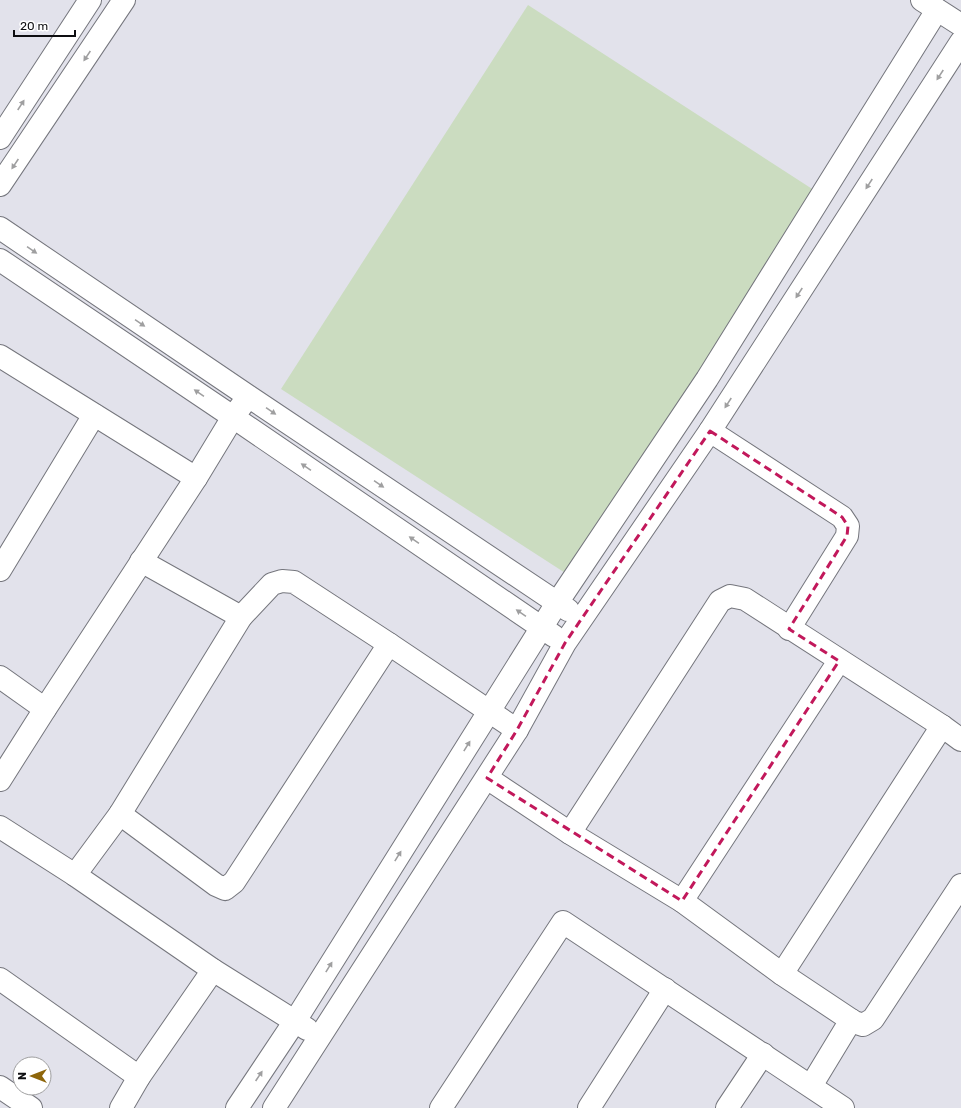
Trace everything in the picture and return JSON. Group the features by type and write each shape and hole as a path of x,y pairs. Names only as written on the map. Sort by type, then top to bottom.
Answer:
{"street":[{"path":"0,138 90,0"},
{"path":"0,186 124,0"},
{"path":"237,1108 295,1021 557,603 707,379 930,5 961,25"},
{"path":"274,1108 517,730 565,643 710,431 961,42"},
{"path":"0,228 581,619"},
{"path":"0,260 565,643"},
{"path":"0,356 196,478"},
{"path":"0,780 196,478 233,417 248,396"},
{"path":"0,570 94,415"},
{"path":"710,431 842,517 848,526 846,536 789,629"},
{"path":"141,561 241,617"},
{"path":"75,875 120,814 241,617 272,584 282,581 294,582 517,730"},
{"path":"570,832 720,601 730,596 745,600 942,726 961,740"},
{"path":"120,814 216,885 225,889 234,882 389,644"},
{"path":"682,902 840,661"},
{"path":"0,677 45,709"},
{"path":"782,974 942,726"},
{"path":"486,778 682,902 782,974 854,1022 863,1025 874,1019 961,885"},
{"path":"0,827 75,875 213,970 320,1037"},
{"path":"442,1108 563,922 843,1108"},
{"path":"121,1108 139,1078 213,970"},
{"path":"0,979 139,1078"},
{"path":"588,1108 665,990"},
{"path":"811,1086 851,1020"},
{"path":"727,1108 763,1054"},
{"path":"0,1087 31,1108"}],"highlighted area":[{"path":"710,431 842,517 848,526 847,536 789,629 839,661 682,901 487,778 517,730 565,643"}],"green space":[{"path":"528,5 820,194 573,578 281,389"}]}
